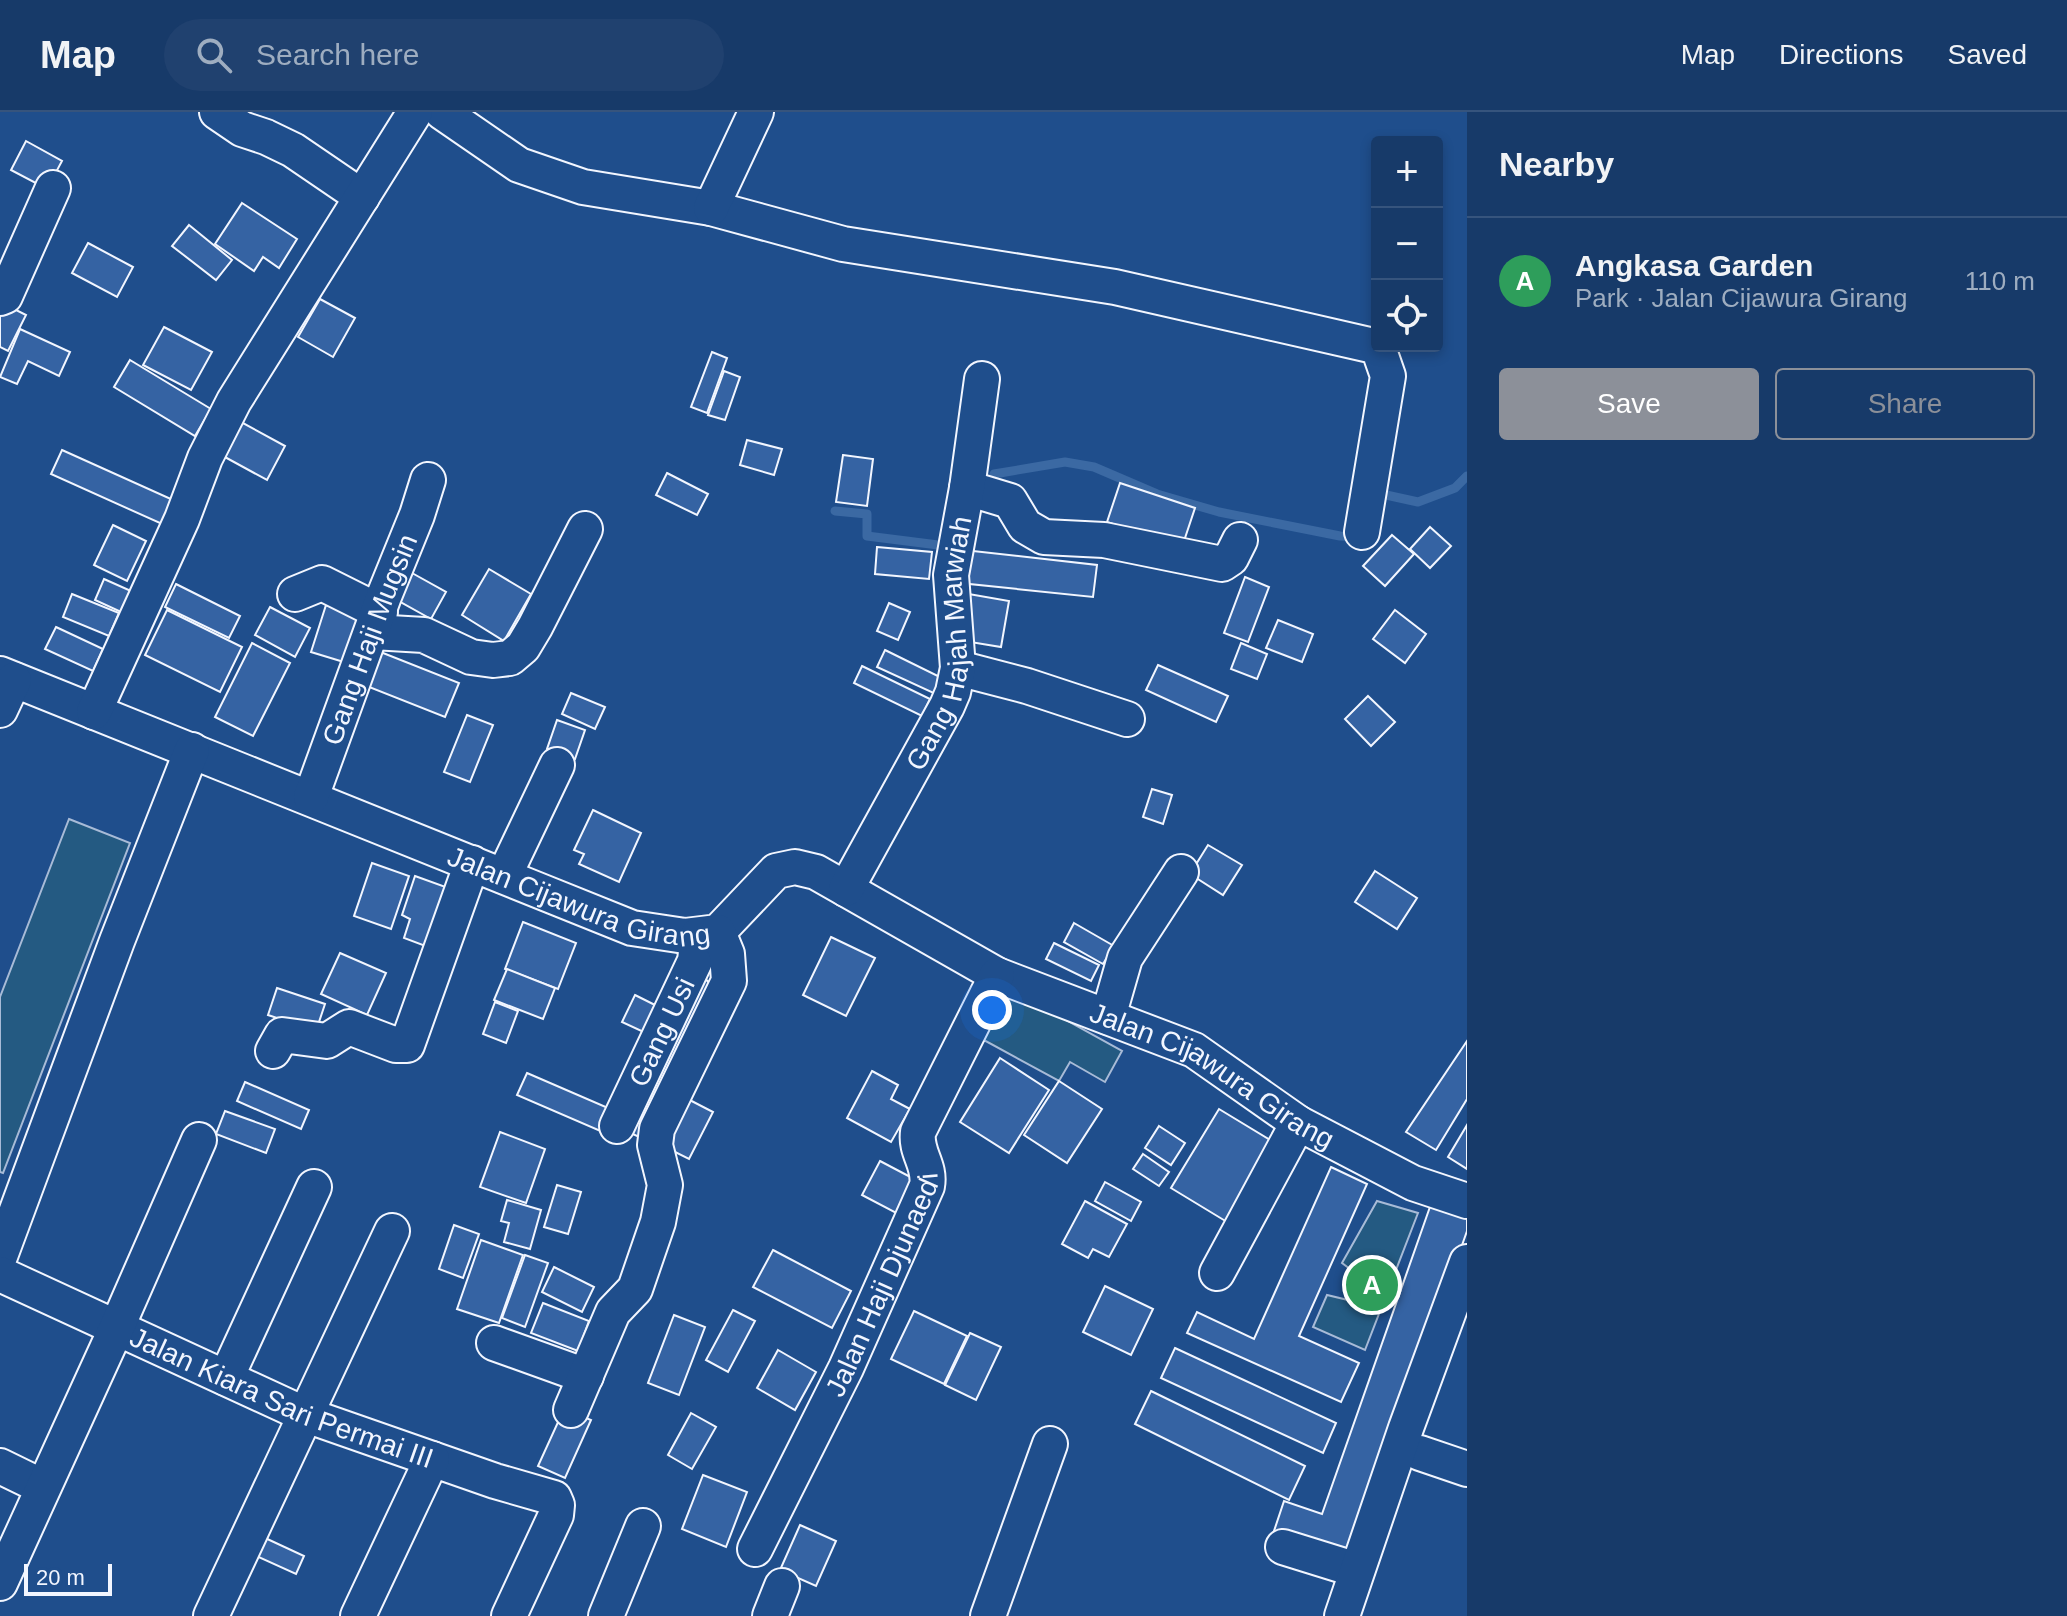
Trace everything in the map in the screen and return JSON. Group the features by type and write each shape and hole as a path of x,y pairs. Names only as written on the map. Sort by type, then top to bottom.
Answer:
{"street":[{"path":"217,112 242,129 293,150 362,197"},
{"path":"94,712 182,519 205,458 234,401 415,112"},
{"path":"442,112 519,165 583,187 711,208 843,244 1115,287 1374,346 1380,353 1388,376 1362,532"},
{"path":"711,208 756,112"},
{"path":"0,298 5,296 53,188"},
{"name":"Gang Hajah Marwiah","path":"846,889 953,692 958,668 951,575 982,379"},
{"name":"Gang Haji Mugsin","path":"311,797 428,480"},
{"path":"967,488 1010,501 1025,526 1044,537 1104,540 1222,564 1231,558 1240,540"},
{"path":"295,594 322,583 376,622 424,635 471,657 493,660 510,658 523,647 535,627 585,529"},
{"path":"958,668 1027,686 1127,719"},
{"name":"Jalan Cijawura Girang","path":"5,688 94,712 632,928 685,936 708,933 776,871 795,867 816,872 997,975 1194,1050 1298,1123 1413,1183 1467,1201"},
{"path":"0,1256 192,750"},
{"path":"504,876 557,765"},
{"path":"273,1051 282,1035 327,1041 349,1027 396,1045 407,1045 472,863"},
{"path":"1108,1017 1125,958 1181,872"},
{"path":"571,1410 613,1312 635,1289 658,1222 665,1185 655,1145 657,1129 727,989 727,954 708,933"},
{"name":"Gang Usi","path":"617,1126 708,933"},
{"name":"Jalan Haji Djunaedi","path":"755,1549 846,1368 927,1186 929,1169 918,1151 918,1132 997,975"},
{"path":"1217,1273 1298,1123"},
{"path":"0,1583 199,1140"},
{"path":"226,1378 314,1187"},
{"path":"211,1616 392,1231"},
{"path":"1342,1616 1467,1262"},
{"name":"Jalan Kiara Sari Permai III","path":"0,1274 306,1415 554,1498 556,1515 509,1616"},
{"path":"494,1343 586,1376"},
{"path":"988,1616 1050,1444"},
{"path":"1420,1453 1467,1469"},
{"path":"358,1616 432,1459"},
{"path":"0,1466 43,1487"},
{"path":"606,1616 643,1526"},
{"path":"1283,1547 1357,1570"}],"shaded area":[{"path":"69,819 130,843 3,1173 0,1172 0,997"},
{"path":"1010,989 1122,1051 1105,1082 1070,1062 1059,1081 982,1039"},
{"path":"1377,1201 1418,1213 1365,1350 1313,1327 1327,1295 1348,1300 1358,1275 1342,1263"}],"building":[{"path":"26,141 62,161 47,189 11,170"},
{"path":"242,203 297,239 279,268 263,257 254,271 215,244"},
{"path":"189,225 232,260 216,280 172,246"},
{"path":"88,243 133,267 117,297 72,273"},
{"path":"320,299 355,318 333,357 298,337"},
{"path":"0,302 26,315 8,351 0,347"},
{"path":"164,327 212,352 191,390 143,365"},
{"path":"20,329 70,352 59,376 28,361 17,384 0,377"},
{"path":"712,352 727,358 707,413 691,407"},
{"path":"130,360 211,409 195,436 114,387"},
{"path":"724,371 740,377 725,420 708,415"},
{"path":"230,416 285,446 267,480 212,450"},
{"path":"747,440 782,449 774,475 740,465"},
{"path":"62,450 182,504 171,528 51,474"},
{"path":"843,455 873,459 867,506 836,502"},
{"path":"667,473 708,494 697,515 656,495"},
{"path":"1120,483 1195,508 1182,547 1107,522"},
{"path":"113,525 146,541 127,581 94,565"},
{"path":"1430,527 1451,546 1430,568 1410,549"},
{"path":"1392,535 1414,554 1385,586 1363,566"},
{"path":"877,547 932,552 929,579 875,574"},
{"path":"964,550 1097,565 1093,597 960,583"},
{"path":"489,569 531,594 504,641 462,615"},
{"path":"412,573 446,592 431,619 397,600"},
{"path":"1245,577 1269,587 1248,642 1224,633"},
{"path":"104,579 131,591 121,612 95,600"},
{"path":"176,584 240,616 229,638 165,607"},
{"path":"963,593 1009,601 1001,647 964,641"},
{"path":"72,594 119,613 109,636 63,617"},
{"path":"889,603 910,612 898,640 877,631"},
{"path":"326,605 362,616 347,663 311,652"},
{"path":"270,607 310,628 295,657 255,635"},
{"path":"167,610 242,647 220,692 145,655"},
{"path":"1395,610 1426,634 1405,663 1373,639"},
{"path":"1278,620 1313,634 1302,662 1266,648"},
{"path":"56,627 103,649 93,671 45,649"},
{"path":"252,643 290,663 253,736 215,717"},
{"path":"1241,643 1267,654 1257,679 1231,669"},
{"path":"885,650 946,680 940,696 877,667"},
{"path":"378,651 459,683 445,717 364,685"},
{"path":"1158,665 1228,696 1216,722 1146,690"},
{"path":"862,666 930,699 922,716 854,683"},
{"path":"571,693 605,707 595,729 562,714"},
{"path":"1368,696 1395,722 1371,746 1345,719"},
{"path":"467,715 493,725 470,782 444,772"},
{"path":"557,720 585,730 575,759 547,749"},
{"path":"1152,789 1172,795 1163,824 1143,817"},
{"path":"593,810 641,833 619,882 579,864 584,854 574,850"},
{"path":"1208,845 1242,865 1223,895 1190,874"},
{"path":"372,863 409,876 391,929 354,916"},
{"path":"1375,871 1417,898 1397,929 1355,902"},
{"path":"415,876 454,890 436,950 404,938 410,919 402,915"},
{"path":"523,922 576,943 558,989 505,969"},
{"path":"1074,923 1114,946 1103,964 1064,942"},
{"path":"831,937 875,958 846,1016 803,995"},
{"path":"1054,943 1099,965 1091,981 1046,959"},
{"path":"340,953 386,973 367,1015 321,994"},
{"path":"507,969 555,988 543,1019 494,1000"},
{"path":"701,974 712,986 648,1141 626,1131"},
{"path":"277,988 325,1004 316,1031 268,1015"},
{"path":"635,995 663,1009 650,1035 622,1022"},
{"path":"495,1002 518,1011 506,1043 483,1034"},
{"path":"1467,1041 1467,1099 1436,1150 1406,1132"},
{"path":"1000,1058 1049,1090 1009,1153 960,1122"},
{"path":"872,1071 898,1085 891,1099 910,1109 891,1142 847,1118"},
{"path":"527,1073 615,1111 605,1133 517,1095"},
{"path":"1059,1081 1102,1109 1067,1163 1024,1135"},
{"path":"245,1082 309,1110 301,1129 237,1101"},
{"path":"680,1095 713,1112 689,1159 661,1145"},
{"path":"1219,1109 1280,1146 1232,1225 1171,1188"},
{"path":"225,1111 275,1129 266,1153 216,1134"},
{"path":"1467,1125 1467,1169 1448,1157"},
{"path":"1159,1126 1185,1143 1171,1165 1145,1148"},
{"path":"500,1132 545,1149 526,1203 480,1187"},
{"path":"1143,1154 1169,1172 1159,1186 1133,1169"},
{"path":"880,1161 918,1181 900,1215 862,1195"},
{"path":"1331,1167 1367,1184 1299,1336 1359,1363 1341,1402 1187,1333 1197,1312 1254,1339"},
{"path":"1105,1182 1141,1202 1131,1221 1095,1201"},
{"path":"557,1185 581,1192 568,1234 544,1227"},
{"path":"507,1200 541,1210 530,1249 504,1242 509,1223 501,1221"},
{"path":"1085,1201 1127,1224 1109,1257 1093,1249 1088,1258 1062,1244"},
{"path":"1431,1204 1467,1217 1467,1231 1351,1561 1273,1534 1284,1501 1322,1514"},
{"path":"454,1225 479,1234 463,1278 439,1269"},
{"path":"481,1240 523,1255 499,1323 457,1309"},
{"path":"773,1250 851,1291 832,1328 753,1287"},
{"path":"525,1255 548,1263 525,1327 502,1318"},
{"path":"554,1267 594,1287 582,1312 542,1292"},
{"path":"1105,1286 1153,1309 1131,1355 1083,1332"},
{"path":"543,1303 589,1321 578,1351 531,1333"},
{"path":"733,1310 755,1321 728,1372 706,1360"},
{"path":"914,1311 967,1336 944,1384 891,1359"},
{"path":"674,1315 705,1327 679,1395 648,1383"},
{"path":"970,1333 1001,1347 976,1400 945,1385"},
{"path":"1175,1348 1336,1423 1323,1453 1161,1378"},
{"path":"778,1350 816,1372 795,1410 757,1388"},
{"path":"1151,1391 1305,1466 1289,1500 1135,1424"},
{"path":"564,1409 591,1420 565,1478 538,1466"},
{"path":"691,1413 716,1427 692,1469 668,1455"},
{"path":"703,1475 747,1492 726,1547 682,1529"},
{"path":"800,1525 836,1541 816,1586 780,1570"},
{"path":"263,1537 304,1556 296,1574 254,1555"}],"waterway":[{"path":"994,474 1065,462 1094,467 1157,494 1219,512 1355,537"},
{"path":"1377,493 1418,502 1455,488 1467,476"},
{"path":"835,511 867,514 867,536 946,546 947,541"}],"place":[{"name":"Angkasa Garden","path":"1372,1285"}]}
